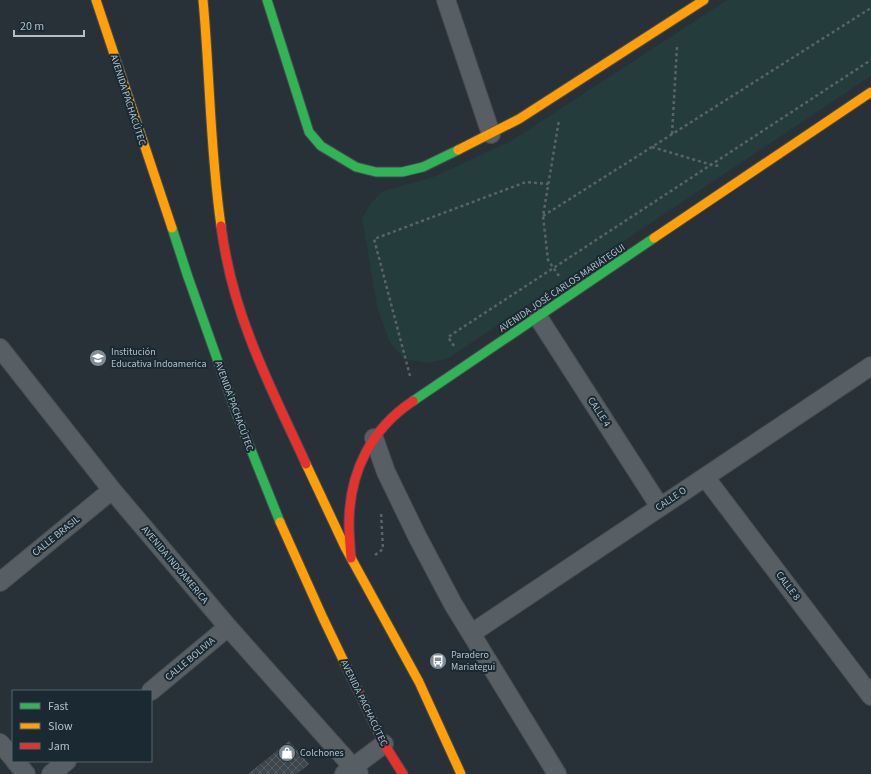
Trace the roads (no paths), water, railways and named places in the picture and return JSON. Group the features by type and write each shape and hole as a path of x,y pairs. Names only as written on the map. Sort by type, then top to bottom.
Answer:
{"main road":[{"name":"AVENIDA PACHACÚTEC","path":"96,0 185,270 236,415 280,522 323,618 384,744 403,774"},
{"path":"203,0 217,200 228,267 238,303 263,371 309,470 351,558 419,682 461,774"},
{"path":"267,0 309,132 321,146 339,158 356,167 376,172 402,172 423,167 473,144 518,119 704,0"},
{"name":"AVENIDA JOSÉ CARLOS MARIÁTEGUI","path":"351,558 349,521 351,499 357,472 367,448 381,429 401,409 871,92"}],"street":[{"path":"446,0 492,134"},
{"name":"CALLE 4","path":"538,317 660,507"},
{"name":"AVENIDA INDOAMERICA","path":"0,348 112,490 352,772"},
{"name":"CALLE O","path":"472,633 871,366"},
{"path":"374,438 386,472 417,536 453,604 557,774"},
{"name":"CALLE 8","path":"705,477 871,696"},
{"name":"CALLE BRASIL","path":"0,582 112,490"},
{"name":"CALLE BOLIVIA","path":"152,690 228,627"},
{"path":"0,743 12,757"},
{"path":"352,772 384,744"},
{"path":"16,762 26,774"},
{"path":"51,774 66,762"}],"place":[{"name":"Institución Educativa Indoamerica","path":"98,358"},
{"name":"Paradero Mariategui","path":"438,661"},
{"name":"Colchones","path":"287,753"}]}
